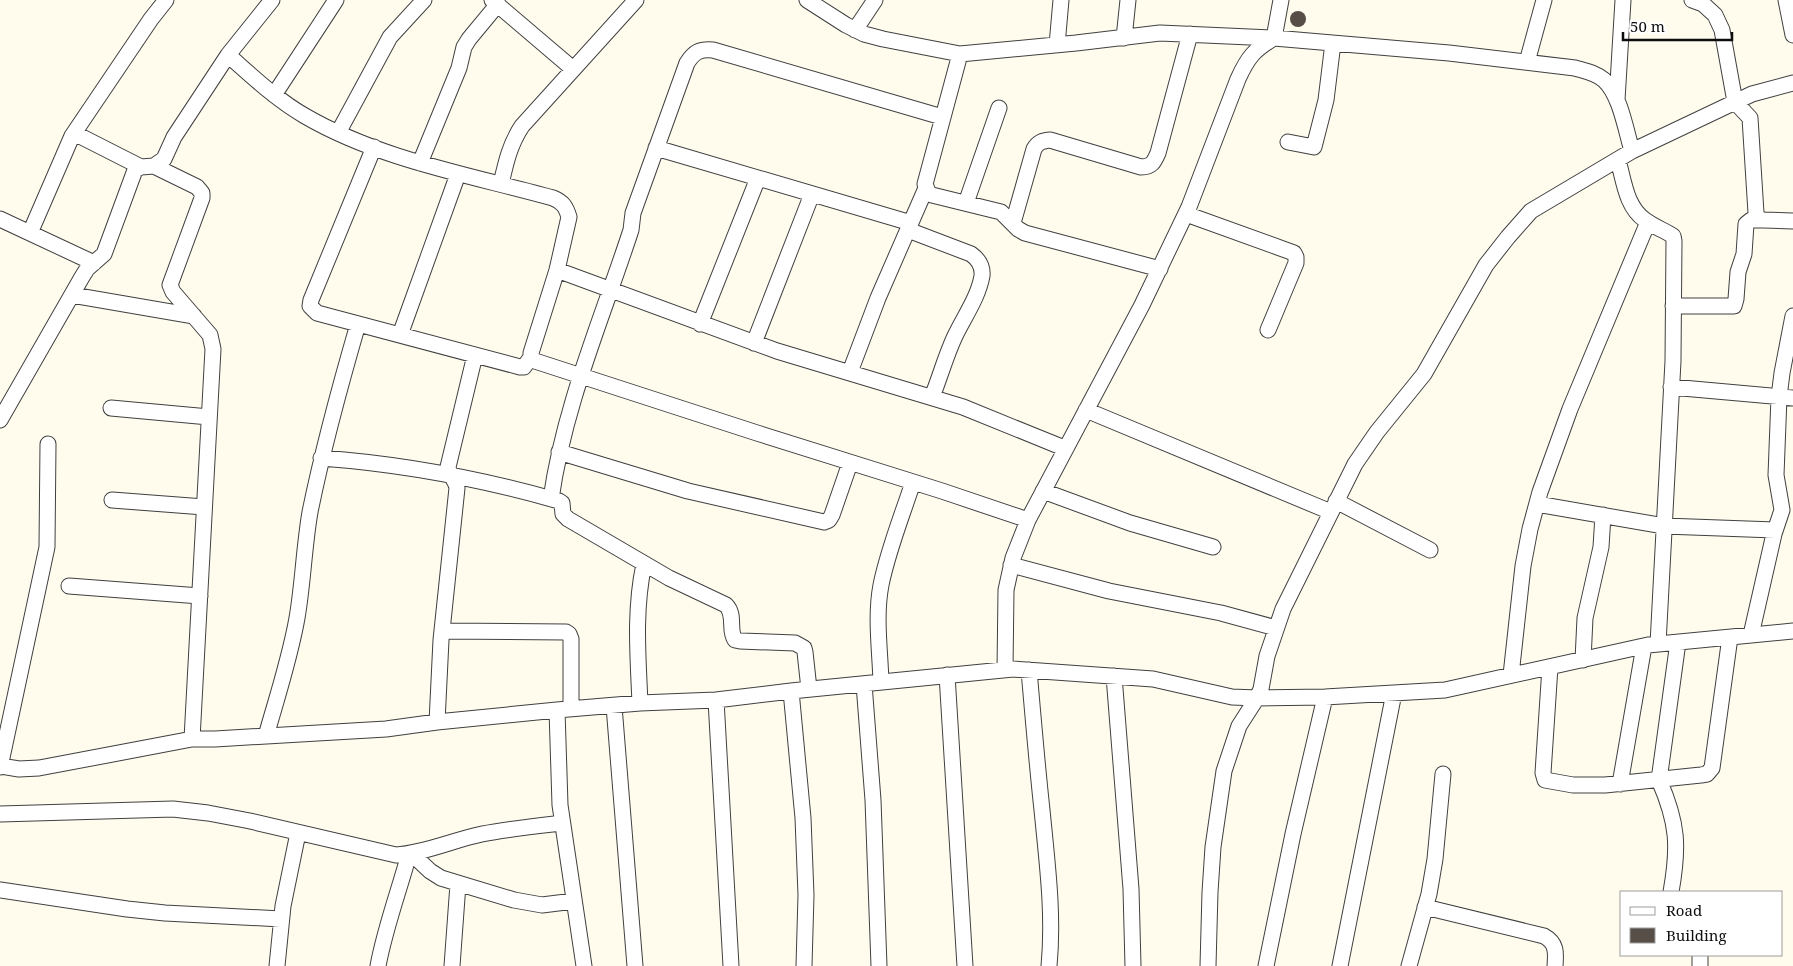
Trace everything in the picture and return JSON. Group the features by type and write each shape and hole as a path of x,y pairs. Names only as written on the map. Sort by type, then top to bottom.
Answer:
{"street":[{"path":"30,233 74,133 166,0"},
{"path":"0,420 87,269 104,254 135,170 148,167 164,159 179,130 228,55 272,0"},
{"path":"274,95 336,0"},
{"path":"338,133 390,37 424,0"},
{"path":"502,184 508,153 514,140 532,114 636,0"},
{"path":"807,0 855,30 883,40 960,54 1160,33 1274,38 1449,52 1575,68 1591,72 1604,80 1613,91 1632,152"},
{"path":"855,30 875,0"},
{"path":"1057,45 1060,0"},
{"path":"1124,38 1128,0"},
{"path":"1274,38 1281,0"},
{"path":"1527,62 1544,0"},
{"path":"1617,102 1623,0"},
{"path":"1692,0 1703,4 1715,15 1722,30 1736,102 1750,118 1754,208 1758,218 1763,220"},
{"path":"1786,0 1793,35"},
{"path":"420,163 460,68 468,39 495,2 573,69"},
{"path":"1013,223 1034,149 1042,141 1050,140 1142,167 1148,167 1154,163 1190,34"},
{"path":"1005,670 1006,590 1011,565 1028,520 1064,448 1160,269 1186,214 1238,79 1248,58 1258,47 1274,38"},
{"path":"1288,142 1314,147 1326,100 1332,43"},
{"path":"551,499 559,452 581,375 631,230 633,213 687,63 692,54 701,49 713,50 942,117"},
{"path":"850,372 878,298 926,188 925,184 942,117 960,54"},
{"path":"228,55 274,95 306,116 338,133 420,163 560,201 567,209 569,217 557,270 530,353 531,357 524,367 317,313 310,306 374,147"},
{"path":"1208,966 1213,847 1224,771 1239,726 1261,689 1267,656 1276,628 1295,583 1355,464 1377,432 1424,374 1486,265 1531,211 1632,152 1752,94 1793,83"},
{"path":"966,203 999,108"},
{"path":"74,133 197,187 202,193 202,198 170,285 173,292 210,335 212,341 192,739"},
{"path":"656,148 812,194 909,227 977,258 982,275 979,286 954,338 932,397"},
{"path":"1618,160 1631,204 1636,212 1648,222 1673,236 1672,387 1664,526 1651,645 1620,784"},
{"path":"400,335 458,174"},
{"path":"700,324 758,178"},
{"path":"926,188 932,195 1002,212 1018,229 1025,233 1160,269"},
{"path":"754,343 812,194"},
{"path":"1186,214 1294,253 1296,263 1268,330"},
{"path":"0,219 94,263"},
{"path":"1673,306 1734,306 1738,272 1744,254 1746,224 1751,220 1793,221"},
{"path":"1511,675 1523,566 1537,504 1553,452 1648,222"},
{"path":"557,270 754,343 962,407 1064,448"},
{"path":"72,294 194,316"},
{"path":"1751,635 1775,530 1782,510 1776,475 1786,397 1782,372 1793,316"},
{"path":"266,736 287,663 296,619 310,515 321,458 358,324"},
{"path":"437,722 442,631 457,488 448,468 475,355"},
{"path":"531,357 535,361 1028,520"},
{"path":"1672,387 1786,397"},
{"path":"111,408 209,417"},
{"path":"1086,410 1333,506 1430,550"},
{"path":"48,444 47,547 0,767 19,769 39,768 192,739 215,740 386,729 437,722 564,710 716,700 1005,670 1153,679 1232,697 1325,697 1444,690 1651,645 1793,631"},
{"path":"559,452 688,491 824,522 832,515 850,463"},
{"path":"321,458 396,465 562,502 563,514 568,519 669,578 726,605 730,609 735,640 795,643 800,645 805,652 809,689"},
{"path":"881,682 879,611 881,586 888,557 913,482"},
{"path":"1043,491 1138,526 1213,548"},
{"path":"112,500 204,507"},
{"path":"1537,504 1664,526 1775,530"},
{"path":"1583,660 1586,618 1601,546 1603,515"},
{"path":"640,704 637,614 644,564"},
{"path":"1011,565 1109,591 1221,613 1276,628"},
{"path":"69,586 200,596"},
{"path":"442,631 566,632 571,638 564,710 560,805 584,966"},
{"path":"1550,667 1543,773 1545,780 1573,785 1606,786 1707,774 1712,768 1730,637"},
{"path":"1671,891 1676,865 1675,829 1666,796 1659,780 1678,642"},
{"path":"1029,670 1048,857 1050,903 1049,966"},
{"path":"947,676 965,966"},
{"path":"1114,676 1131,889 1133,966"},
{"path":"864,684 873,800 879,966"},
{"path":"791,691 804,818 806,895 804,966"},
{"path":"1340,966 1394,693"},
{"path":"1266,966 1325,697"},
{"path":"716,700 731,966"},
{"path":"614,706 634,966"},
{"path":"1409,966 1425,907 1435,859 1443,774"},
{"path":"0,814 173,809 208,813 396,855 411,854 483,834 562,823"},
{"path":"277,966 281,919 298,833"},
{"path":"411,854 430,871 441,878 458,884 529,904 542,905 574,901"},
{"path":"378,966 382,942 411,854"},
{"path":"452,966 458,884"},
{"path":"0,890 136,910 281,919"},
{"path":"1425,907 1544,936 1555,944 1555,966"}],"building":[{"path":"1295,11 1301,11 1306,16 1304,25 1295,27 1290,22 1290,16"}]}
